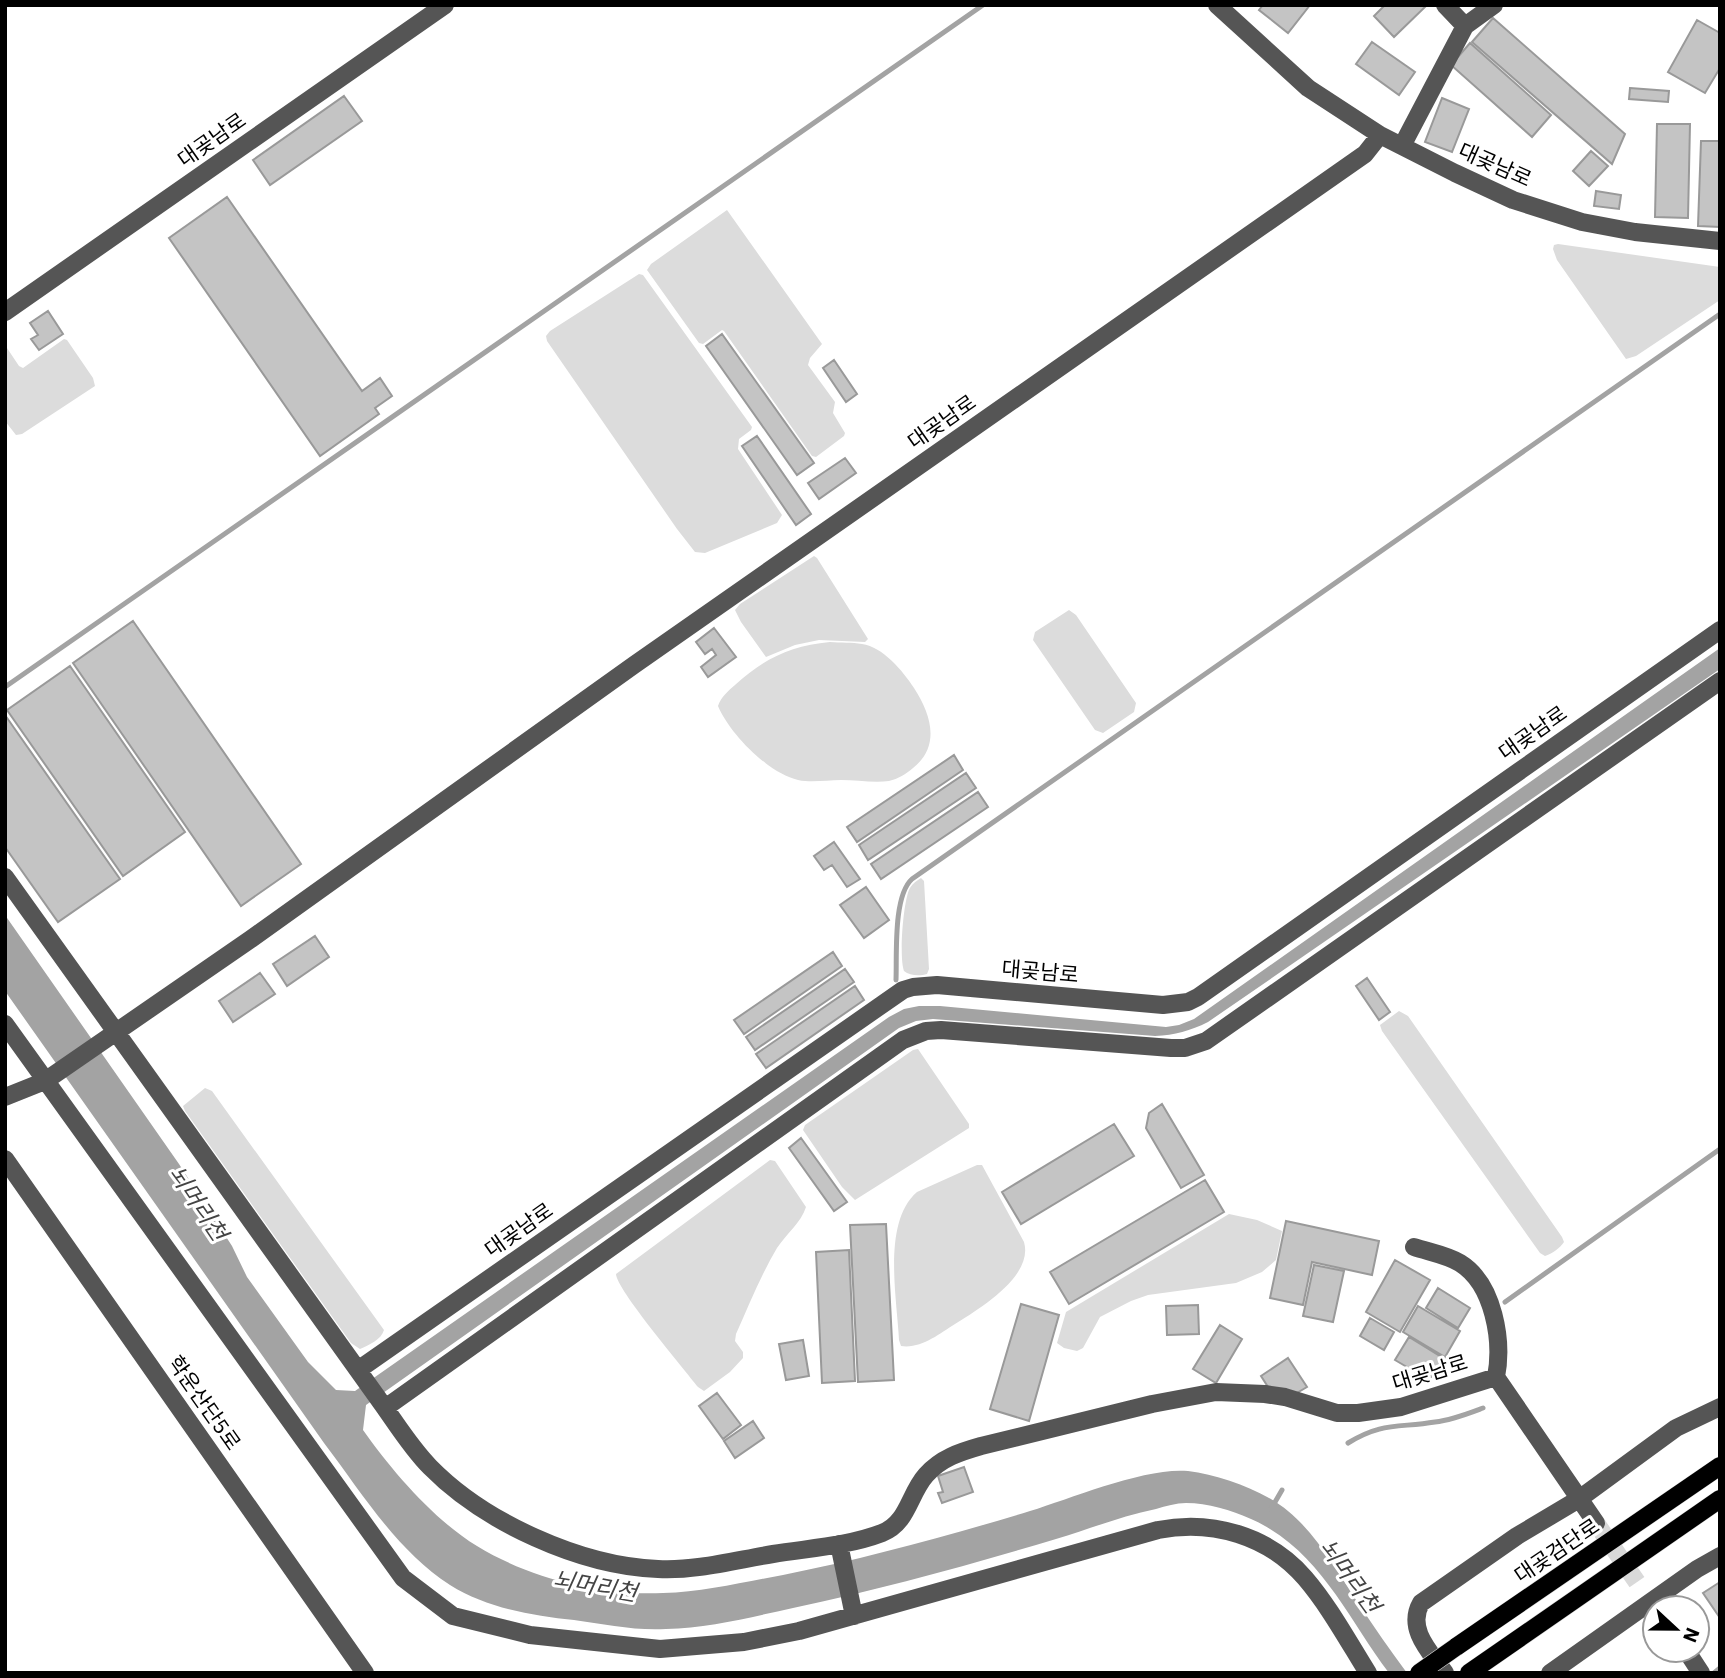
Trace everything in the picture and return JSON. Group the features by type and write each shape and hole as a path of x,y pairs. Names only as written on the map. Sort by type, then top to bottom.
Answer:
{"main road":[{"name":"대곶검단로","path":"1419,1673 1720,1466"},
{"path":"1470,1672 1720,1499"}],"street":[{"name":"대곶남로","path":"5,312 445,5"},
{"name":"대곶남로","path":"1217,5 1308,88 1380,135 1513,200 1582,222 1635,232 1720,242"},
{"path":"1445,5 1465,26"},
{"path":"1402,146 1465,26 1494,5"},
{"name":"대곶남로","path":"5,1097 45,1081 251,939 634,665 1364,154 1380,135"},
{"name":"대곶남로","path":"358,1370 902,990 913,986 937,985 1163,1005 1188,1002 1720,630"},
{"path":"385,1408 903,1040 926,1031 950,1030 1171,1048 1185,1048 1206,1041 1720,681"},
{"name":"대곶남로","path":"5,877 428,1466 476,1506 516,1529 569,1550 639,1567 659,1569 839,1544 895,1526 925,1475 939,1462 981,1446 1152,1404 1216,1392 1265,1394 1337,1413 1358,1413 1401,1407 1496,1377"},
{"path":"5,1024 404,1578 453,1616 530,1634 660,1649 744,1643 854,1616 1158,1531 1196,1525 1238,1534 1290,1563 1312,1588 1368,1673"},
{"name":"학운산단5로","path":"5,1159 357,1670"},
{"name":"대곶남로","path":"1414,1247 1453,1259 1476,1278 1489,1302 1498,1336 1499,1359 1496,1377 1596,1523"},
{"path":"1445,1673 1419,1634 1417,1610 1421,1603 1517,1536 1579,1499 1676,1428 1720,1407"},
{"path":"839,1544 854,1616"},
{"path":"1657,1594 1720,1556"},
{"path":"1550,1673 1641,1605"}],"shaded area":[{"path":"727,210 822,344 810,358 808,365 835,402 833,413 845,433 816,457 812,456 724,331 703,344 699,343 647,270 651,264"},
{"path":"1554,245 1720,267 1720,300 1636,356 1626,359 1557,260 1553,249"},
{"path":"639,274 643,275 752,427 739,439 738,449 782,515 777,523 705,553 695,552 677,529 547,341 546,336 550,331"},
{"path":"64,339 93,378 95,386 22,434 16,435 5,421 5,345 23,368"},
{"path":"814,556 868,639 865,642 819,640 795,645 766,657 735,610 740,604"},
{"path":"1069,610 1076,615 1136,703 1134,712 1103,733 1095,730 1033,640 1035,632"},
{"path":"830,642 862,644 877,650 898,667 920,698 929,719 930,740 922,759 899,778 883,782 809,781 786,776 751,751 731,728 718,706 730,690 768,661 790,650"},
{"path":"921,878 924,881 929,969 927,974 915,975 904,971 902,931 909,890"},
{"path":"1399,1011 1408,1016 1562,1237 1564,1242 1553,1252 1545,1256 1540,1253 1382,1031 1380,1025"},
{"path":"918,1049 969,1124 969,1128 855,1200 842,1187 803,1130 805,1125"},
{"path":"205,1088 212,1091 384,1330 374,1342 360,1349 351,1343 185,1111 183,1106"},
{"path":"770,1160 775,1161 806,1207 801,1218 771,1258 736,1334 735,1341 743,1352 743,1358 730,1372 704,1391 639,1312 616,1274"},
{"path":"982,1165 1024,1242 1025,1255 1021,1267 1002,1290 977,1310 930,1340 901,1346 894,1262 899,1222 906,1205 917,1192"},
{"path":"1229,1214 1257,1220 1282,1231 1276,1260 1262,1272 1236,1283 1148,1295 1100,1317 1083,1348 1077,1351 1057,1343 1066,1312"}],"water":[{"name":"뇌머리천","path":"1720,648 1720,669 1208,1022 1182,1032 1155,1036 933,1019 916,1021 899,1028 366,1405 363,1430 415,1494 445,1523 477,1546 520,1568 567,1583 615,1592 693,1591 783,1575 938,1538 1131,1478 1171,1471 1208,1475 1260,1493 1297,1519 1330,1559 1407,1673 1389,1673 1330,1586 1295,1548 1275,1532 1236,1513 1194,1503 1175,1504 1131,1515 1023,1549 892,1585 698,1627 643,1629 542,1616 510,1610 464,1593 413,1555 367,1501 5,991 5,915 179,1164 232,1246 247,1277 308,1362 336,1390 355,1391 904,1009 940,1006 1166,1027 1194,1019"}],"building":[{"path":"1263,5 1310,5 1288,33 1259,10"},
{"path":"1385,5 1426,6 1394,37 1374,16"},
{"path":"1493,18 1625,134 1612,164 1472,42"},
{"path":"1697,20 1720,33 1720,68 1705,93 1668,72"},
{"path":"1372,42 1415,72 1399,95 1356,64"},
{"path":"1470,43 1551,115 1532,137 1451,65"},
{"path":"1630,88 1669,91 1668,102 1629,99"},
{"path":"344,96 362,121 270,185 253,160"},
{"path":"1442,98 1469,109 1452,152 1425,142"},
{"path":"1657,124 1690,124 1688,218 1655,217"},
{"path":"1701,141 1720,141 1720,227 1698,226"},
{"path":"1591,151 1608,166 1589,186 1573,171"},
{"path":"1596,191 1621,195 1619,209 1594,206"},
{"path":"227,197 362,391 380,378 392,396 375,408 379,414 320,456 169,238"},
{"path":"48,311 63,334 39,350 31,339 38,335 30,323"},
{"path":"722,334 814,463 797,475 706,346"},
{"path":"834,360 857,394 846,402 823,368"},
{"path":"757,436 811,514 796,525 742,446"},
{"path":"845,458 856,473 819,499 808,483"},
{"path":"133,621 301,864 241,906 73,663"},
{"path":"714,628 736,657 708,677 701,667 716,655 712,649 705,654 696,642"},
{"path":"70,666 185,832 123,876 7,710"},
{"path":"5,715 120,879 58,922 5,847"},
{"path":"954,755 963,770 857,842 847,827"},
{"path":"966,773 976,788 868,860 859,845"},
{"path":"978,792 988,807 881,879 871,864"},
{"path":"834,842 860,879 847,887 832,865 824,870 814,856"},
{"path":"866,887 889,920 864,938 840,905"},
{"path":"315,936 329,957 287,986 273,964"},
{"path":"833,952 842,966 744,1034 734,1020"},
{"path":"845,969 854,982 755,1050 746,1037"},
{"path":"260,973 275,994 233,1022 219,1001"},
{"path":"1367,978 1390,1012 1379,1020 1356,986"},
{"path":"855,986 864,1000 766,1068 756,1054"},
{"path":"1162,1104 1204,1175 1181,1188 1146,1128 1149,1113"},
{"path":"1114,1124 1134,1156 1021,1224 1002,1192"},
{"path":"801,1138 847,1202 834,1211 789,1148"},
{"path":"1205,1180 1224,1212 1069,1304 1050,1272"},
{"path":"1286,1221 1379,1241 1372,1275 1312,1262 1303,1305 1270,1298"},
{"path":"886,1224 894,1380 858,1382 850,1225"},
{"path":"849,1250 855,1381 822,1383 816,1252"},
{"path":"1395,1260 1430,1280 1400,1332 1366,1312"},
{"path":"1314,1265 1344,1271 1333,1322 1303,1316"},
{"path":"1438,1288 1470,1308 1458,1328 1426,1308"},
{"path":"1021,1304 1059,1315 1029,1421 990,1409"},
{"path":"1198,1305 1199,1334 1167,1335 1166,1306"},
{"path":"1418,1306 1460,1331 1445,1357 1403,1332"},
{"path":"1370,1318 1394,1332 1384,1350 1360,1336"},
{"path":"1220,1325 1242,1339 1216,1383 1193,1369"},
{"path":"1409,1337 1443,1358 1429,1380 1395,1360"},
{"path":"803,1340 809,1376 786,1380 779,1344"},
{"path":"1288,1358 1307,1387 1295,1394 1270,1390 1261,1376"},
{"path":"717,1393 741,1425 723,1439 699,1406"},
{"path":"753,1421 764,1438 735,1458 724,1441"},
{"path":"964,1467 973,1492 942,1503 938,1493 943,1492 938,1476"},
{"path":"1720,1582 1720,1618 1711,1605 1711,1594 1703,1593"}],"waterway":[{"path":"5,687 983,5"},
{"path":"896,980 899,912 906,887 912,879 1720,314"},
{"path":"1505,1302 1720,1149"},
{"path":"1348,1443 1381,1429 1441,1421 1483,1408"},
{"path":"1271,1509 1282,1490"},
{"path":"1714,1673 1720,1668"}],"tunnel":[{"path":"1596,1523 1641,1588"}]}
